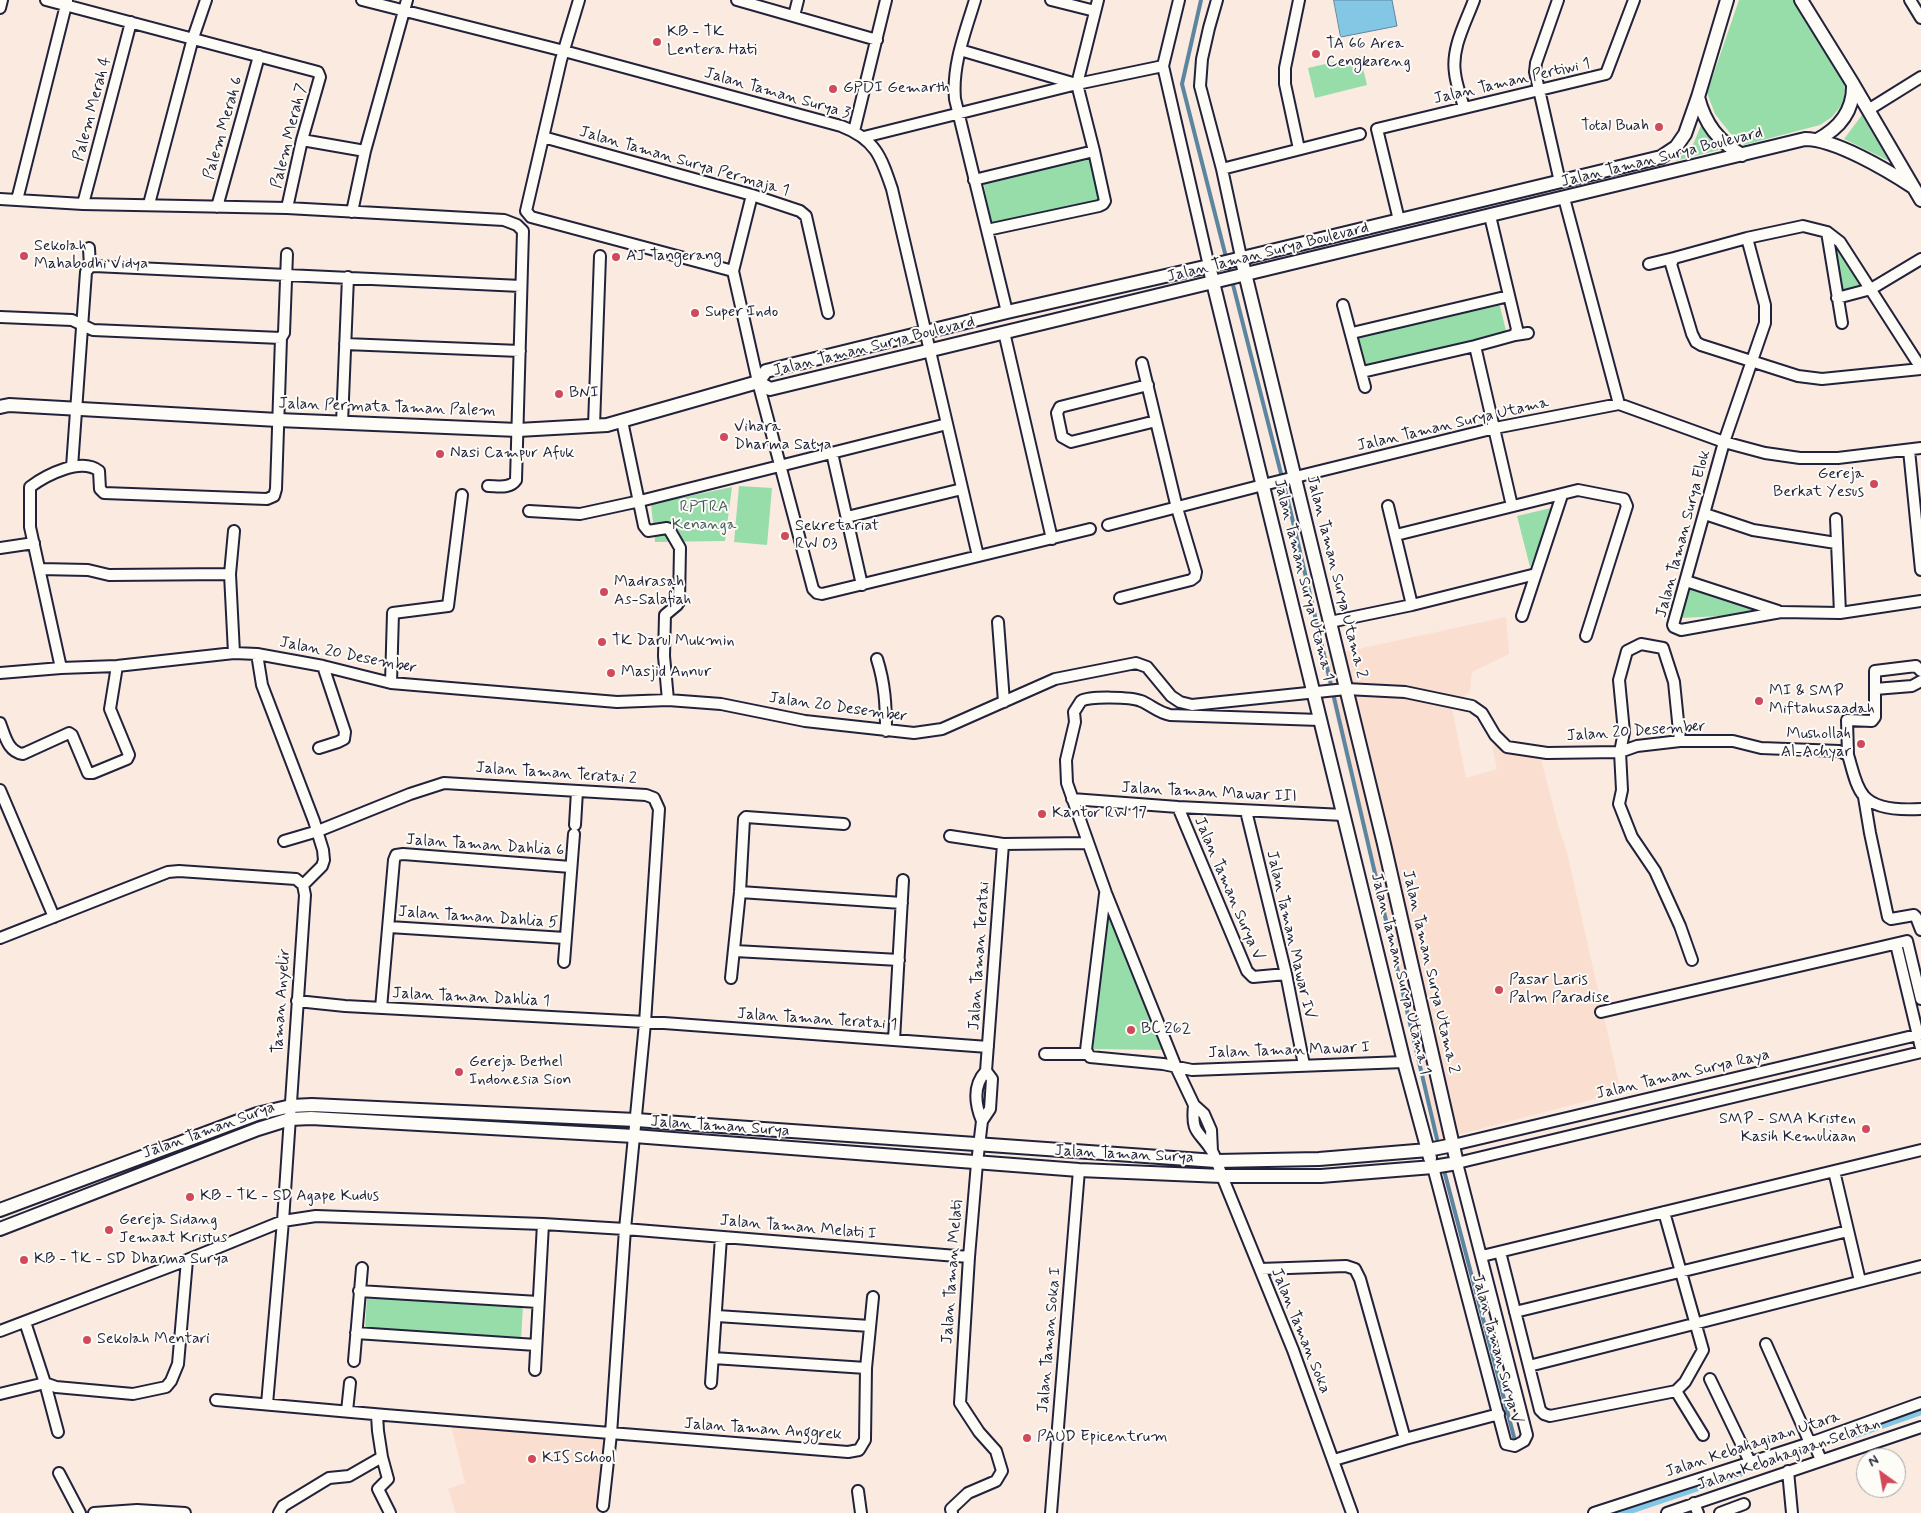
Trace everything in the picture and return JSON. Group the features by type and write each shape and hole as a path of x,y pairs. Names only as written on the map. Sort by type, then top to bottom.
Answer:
{"street":[{"path":"0,8 2,0"},
{"path":"46,0 67,3 259,56"},
{"path":"149,204 193,38 206,0"},
{"name":"Jalan Taman Surya 3","path":"362,0 551,48 562,56 832,123 859,134 881,157 892,189 924,333 978,556"},
{"path":"352,212 365,151 407,0"},
{"path":"579,0 562,56 526,211 532,217 733,271"},
{"path":"737,0 877,40"},
{"path":"794,16 798,0"},
{"path":"886,0 859,134 958,114 1077,84 1163,66"},
{"path":"975,0 960,50 954,82 958,114 1007,312"},
{"path":"1051,0 1095,11"},
{"path":"987,230 1104,206 1094,151 1077,84 1098,0"},
{"name":"Jalan Taman Surya Utama 1","path":"1179,0 1163,66 1317,692 1320,720 1404,1062 1433,1168"},
{"name":"Jalan Taman Surya Utama 2","path":"1217,0 1208,28 1202,59 1200,86 1222,169 1237,258 1290,478 1330,622 1342,689 1386,851 1457,1163"},
{"path":"1299,0 1285,68 1285,84 1299,149"},
{"path":"1464,108 1455,73 1454,60 1457,46 1474,0"},
{"path":"1558,0 1536,63 1535,72 1560,182"},
{"name":"Jalan Taman Pertiwi 1","path":"1398,220 1377,129 1606,74 1634,0"},
{"name":"Jalan Taman Surya Boulevard","path":"1727,0 1685,134 1676,147 1666,154 1560,182 1007,312 766,371 758,382 770,389 1798,141 1817,140 1870,161 1913,187"},
{"name":"Jalan Taman Surya Boulevard","path":"1801,0 1854,84 1921,200"},
{"path":"1910,0 1921,18"},
{"path":"16,200 67,3"},
{"name":"Palem Merah 4","path":"83,204 131,22"},
{"path":"960,50 1077,84"},
{"name":"Palem Merah 7","path":"259,56 318,72 320,77 302,140 290,209"},
{"name":"Palem Merah 6","path":"217,207 259,56"},
{"path":"1868,110 1921,77"},
{"path":"1817,140 1836,128 1846,117 1852,105 1854,84"},
{"path":"1698,97 1704,116 1714,134 1742,155"},
{"path":"1222,169 1360,134"},
{"name":"Jalan Taman Surya Permaja 1","path":"543,137 752,195 800,211 806,216 828,313"},
{"path":"302,140 365,151"},
{"path":"974,180 1094,151"},
{"path":"752,195 733,271 758,382 813,588 817,593 822,594 862,585 1090,530"},
{"path":"1564,198 1619,404 1724,442 1765,453 1800,458 1838,458 1921,448"},
{"path":"0,199 83,204 149,204 352,212 504,220 518,225 522,232 518,430 514,483 508,486 488,486"},
{"path":"1490,216 1517,330 1513,336"},
{"path":"1649,264 1747,238 1803,226 1827,232 1840,242 1921,368 1822,379 1798,376 1696,342 1671,264 1674,258"},
{"path":"1827,232 1842,323"},
{"name":"Jalan Taman Surya Elok","path":"1747,238 1766,313 1765,323 1724,442 1672,625 1676,630 1681,630 1781,612"},
{"path":"72,467 86,272 90,267 89,248"},
{"path":"61,668 30,527 30,488 42,478 72,467 93,467 99,471 100,489 104,493 267,499 274,496 276,489 281,338 284,333 288,254"},
{"path":"594,426 600,256"},
{"path":"1837,298 1871,289 1921,259"},
{"path":"90,267 287,274 521,286"},
{"path":"342,422 348,277"},
{"path":"1352,333 1509,296"},
{"path":"1343,305 1365,387"},
{"path":"0,317 72,320 93,330 281,338"},
{"path":"1004,332 1052,539"},
{"path":"1362,372 1528,333"},
{"path":"345,344 520,351"},
{"path":"1475,346 1512,506"},
{"path":"1120,598 1191,580 1195,577 1196,572 1177,508 1142,363"},
{"name":"Jalan Permata Taman Palem","path":"3,406 518,430 594,426 622,421 758,382"},
{"path":"1148,385 1060,407 1057,414 1062,437 1070,442 1156,421"},
{"name":"Jalan Taman Surya Utama","path":"1108,525 1265,484 1495,428 1619,404"},
{"path":"622,421 644,526 648,530 669,529 680,548 679,602 677,606 665,615 664,656 668,700"},
{"path":"529,511 580,514 640,501 947,424"},
{"path":"1909,450 1921,570"},
{"path":"832,453 862,585"},
{"path":"847,517 962,489"},
{"path":"1396,535 1578,490 1624,499 1627,502 1586,636"},
{"path":"1522,616 1562,494"},
{"path":"390,683 393,613 448,606 462,496"},
{"path":"1388,506 1412,605"},
{"path":"1705,514 1754,530 1836,543"},
{"path":"1836,519 1840,613"},
{"path":"234,531 230,574 234,621 234,653"},
{"path":"0,548 34,543"},
{"path":"40,570 88,570 109,575 230,574"},
{"path":"1330,622 1412,605 1536,574"},
{"path":"1686,581 1781,612 1840,613 1921,602"},
{"path":"998,622 1004,702"},
{"path":"1680,741 1674,682 1664,648 1642,644 1627,651 1619,680 1624,732 1620,752 1622,790 1619,804 1632,837 1655,872 1680,926 1692,960"},
{"name":"Jalan 20 Desember","path":"0,673 117,666 234,653 257,654 322,666 390,683 617,702 668,700 721,704 805,721 914,733 942,729 1055,679 1136,663 1147,667 1171,696 1180,702 1192,705 1342,689 1405,692 1442,698 1472,706 1482,713 1495,735 1507,747 1547,753 1620,752 1637,746 1680,741 1733,741 1761,748 1839,751 1848,755"},
{"path":"0,938 168,872 180,871 296,879 304,885 322,866 324,850 262,685 257,654"},
{"path":"877,660 885,689 886,731"},
{"path":"0,723 10,746 16,753 23,754 69,733 72,735 88,773 93,773 128,757 110,709 117,666"},
{"path":"319,748 338,742 344,738 345,732 322,666"},
{"path":"1921,671 1916,666 1876,669 1874,672 1876,689 1874,720 1848,719 1846,722 1848,755 1864,797 1888,917 1891,919 1914,915 1921,930"},
{"path":"1876,689 1912,686 1921,681"},
{"path":"1176,1067 1106,893 1067,783 1066,760 1075,708 1081,701 1090,697 1137,700 1155,711 1170,715 1320,720"},
{"name":"Jalan Taman Teratai 2","path":"318,831 410,794 444,783 646,795 654,798 659,809 645,1023"},
{"path":"0,790 54,917"},
{"path":"564,962 577,792"},
{"path":"1864,797 1887,807 1921,809"},
{"name":"Jalan Taman Mawar III","path":"1072,798 1178,808 1344,815"},
{"name":"Jalan Taman Surya V","path":"1178,808 1246,971 1253,977 1286,974"},
{"name":"Jalan Taman Mawar IV","path":"1246,811 1286,974 1304,1065"},
{"path":"731,978 740,892 744,819 746,817 844,824"},
{"path":"284,840 318,831"},
{"path":"950,836 1003,844 1088,842"},
{"name":"Jalan Taman Teratai","path":"979,1143 982,1121 976,1108 977,1092 979,1079 986,1071 1003,844"},
{"name":"Jalan Taman Dahlia 6","path":"389,927 394,860 396,855 403,854 571,868"},
{"path":"894,1040 903,880"},
{"name":"Taman Anyelir","path":"267,1404 283,1221 305,895 304,885"},
{"path":"740,892 902,903"},
{"path":"1088,1054 1086,1050 1106,893"},
{"path":"381,1008 389,927"},
{"name":"Jalan Taman Dahlia 5","path":"389,927 565,938"},
{"path":"1601,1012 1907,941 1921,999"},
{"path":"1896,944 1920,1035 1921,1048"},
{"path":"734,951 899,960"},
{"name":"Jalan Taman Dahlia 1","path":"297,1001 381,1008 645,1023"},
{"path":"603,1506 611,1434 625,1229 645,1023"},
{"name":"Jalan Taman Teratai 1","path":"645,1023 988,1047"},
{"name":"Jalan Taman Surya Raya","path":"1453,1145 1920,1035"},
{"path":"1884,1043 1888,1060"},
{"name":"Jalan Taman Surya Raya","path":"1457,1163 1921,1052"},
{"name":"Jalan Taman Mawar I","path":"1045,1054 1088,1054 1094,1059 1192,1070 1404,1062"},
{"name":"Jalan Taman Soka","path":"1176,1067 1194,1106 1192,1120 1195,1128 1214,1156 1293,1350 1352,1513"},
{"path":"1683,1091 1687,1108"},
{"name":"Jalan Taman Surya","path":"0,1210 257,1114 290,1106 636,1120 979,1143 1214,1156 1319,1159 1428,1150 1453,1145"},
{"name":"Jalan Taman Surya","path":"0,1229 258,1129 290,1119 311,1118 634,1136 1080,1170 1222,1176 1321,1176 1433,1168 1457,1163"},
{"name":"Jalan Taman Melati","path":"952,1513 951,1509 968,1493 996,1481 1002,1471 996,1450 979,1432 960,1403 969,1256 979,1143"},
{"path":"1482,1256 1921,1150"},
{"name":"Jalan Taman Surya V","path":"1433,1168 1506,1444 1515,1446 1524,1441 1527,1435 1457,1163"},
{"name":"Jalan Taman Soka I","path":"1051,1513 1080,1170"},
{"path":"1834,1171 1860,1281"},
{"path":"1500,1252 1528,1366 1540,1410 1544,1414 1550,1416 1676,1391 1685,1382 1703,1350 1664,1212"},
{"path":"0,1331 187,1260 283,1221 316,1216 542,1224 625,1229"},
{"path":"535,1370 542,1224"},
{"name":"Jalan Taman Melati I","path":"625,1229 969,1256"},
{"path":"1515,1312 1848,1230"},
{"path":"711,1383 721,1237"},
{"path":"0,1394 45,1383 56,1387 133,1394 166,1387 171,1381 178,1364 187,1260"},
{"path":"1260,1269 1346,1266 1355,1269 1360,1279 1405,1439"},
{"path":"1528,1366 1921,1266"},
{"path":"354,1361 362,1268"},
{"path":"360,1291 538,1302"},
{"name":"Jalan Taman Anggrek","path":"216,1400 377,1415 848,1452 859,1450 865,1440 866,1368 873,1297"},
{"path":"717,1316 870,1326"},
{"path":"25,1322 45,1383 58,1432"},
{"path":"356,1333 536,1345"},
{"path":"1766,1344 1820,1458"},
{"path":"713,1358 866,1368"},
{"path":"1710,1379 1750,1462"},
{"path":"347,1411 350,1383"},
{"path":"1676,1391 1703,1435"},
{"name":"Jalan Kebahagiaan Utara","path":"1594,1513 1812,1442 1921,1403"},
{"path":"1334,1460 1499,1414"},
{"path":"377,1415 382,1457 388,1479 378,1489 390,1513"},
{"name":"Jalan Kebahagiaan Selatan","path":"1667,1513 1696,1508 1820,1458 1921,1427"},
{"path":"278,1513 283,1506 329,1478 350,1476 382,1457"},
{"path":"1788,1471 1792,1513"},
{"path":"59,1473 80,1513"},
{"path":"858,1491 861,1513"},
{"path":"1720,1513 1744,1504"},
{"path":"98,1513 137,1510 185,1513"}],"shaded area":[{"path":"1506,617 1509,654 1472,672 1470,691 1452,708 1466,778 1497,769 1492,745 1539,751 1559,829 1566,848 1621,1092 1438,1140 1321,657"},
{"name":"KIS School","path":"451,1425 606,1436 600,1513 456,1513 448,1489 465,1483"}],"green space":[{"path":"1739,0 1798,0 1845,85 1844,102 1832,117 1820,125 1744,145 1730,133 1715,114 1707,93"},
{"path":"1360,56 1367,85 1315,98 1308,68"},
{"path":"1862,115 1889,161 1844,139"},
{"path":"1702,123 1710,140 1719,150 1675,161 1692,147"},
{"path":"1092,157 1102,200 991,224 983,180"},
{"path":"1833,245 1867,290 1841,295"},
{"path":"1499,302 1506,331 1367,368 1358,335"},
{"path":"739,486 772,488 767,545 734,542"},
{"name":"RPTRA Kenanga","path":"732,487 725,541 655,542 651,504"},
{"path":"1555,507 1530,567 1517,516"},
{"path":"1691,586 1807,612 1680,618"},
{"path":"1109,909 1168,1050 1093,1049"},
{"path":"367,1296 523,1305 521,1340 365,1330"}],"water":[{"path":"1334,0 1392,0 1397,26 1341,37"}],"waterway":[{"path":"1201,0 1182,84 1290,509 1437,1139"},
{"path":"1445,1174 1514,1437"},
{"path":"1852,1433 1921,1409"},
{"path":"1615,1513 1739,1471"}],"place":[{"name":"KB - TK Lentera Hati","path":"657,42"},
{"name":"TA 66 Area Cengkareng","path":"1316,54"},
{"name":"GPDI Gemarth","path":"833,89"},
{"name":"Total Buah","path":"1659,127"},
{"name":"Sekolah Mahabodhi Vidya","path":"24,256"},
{"name":"AJ Tangerang","path":"616,257"},
{"name":"Super Indo","path":"695,313"},
{"name":"BNI","path":"559,394"},
{"name":"Vihara Dharma Satya","path":"724,437"},
{"name":"Nasi Campur Afuk","path":"440,454"},
{"name":"Gereja Berkat Yesus","path":"1874,484"},
{"name":"Sekretariat RW 03","path":"785,536"},
{"name":"Madrasah As-Salafiah","path":"604,592"},
{"name":"TK Darul Mukmin","path":"602,642"},
{"name":"Masjid Annur","path":"611,673"},
{"name":"MI & SMP Miftahusaadah","path":"1759,701"},
{"name":"Mushollah Al-Achyar","path":"1861,744"},
{"name":"Kantor RW 17","path":"1042,814"},
{"name":"Pasar Laris Palm Paradise","path":"1499,990"},
{"name":"BC 262","path":"1131,1030"},
{"name":"Gereja Bethel Indonesia Sion","path":"459,1072"},
{"name":"SMP - SMA Kristen Kasih Kemuliaan","path":"1866,1129"},
{"name":"KB - TK - SD Agape Kudus","path":"190,1197"},
{"name":"Gereja Sidang Jemaat Kristus","path":"109,1230"},
{"name":"KB - TK - SD Dharma Surya","path":"24,1260"},
{"name":"Sekolah Mentari","path":"87,1340"},
{"name":"PAUD Epicentrum","path":"1027,1438"},
{"name":"KIS School","path":"532,1459"}]}
